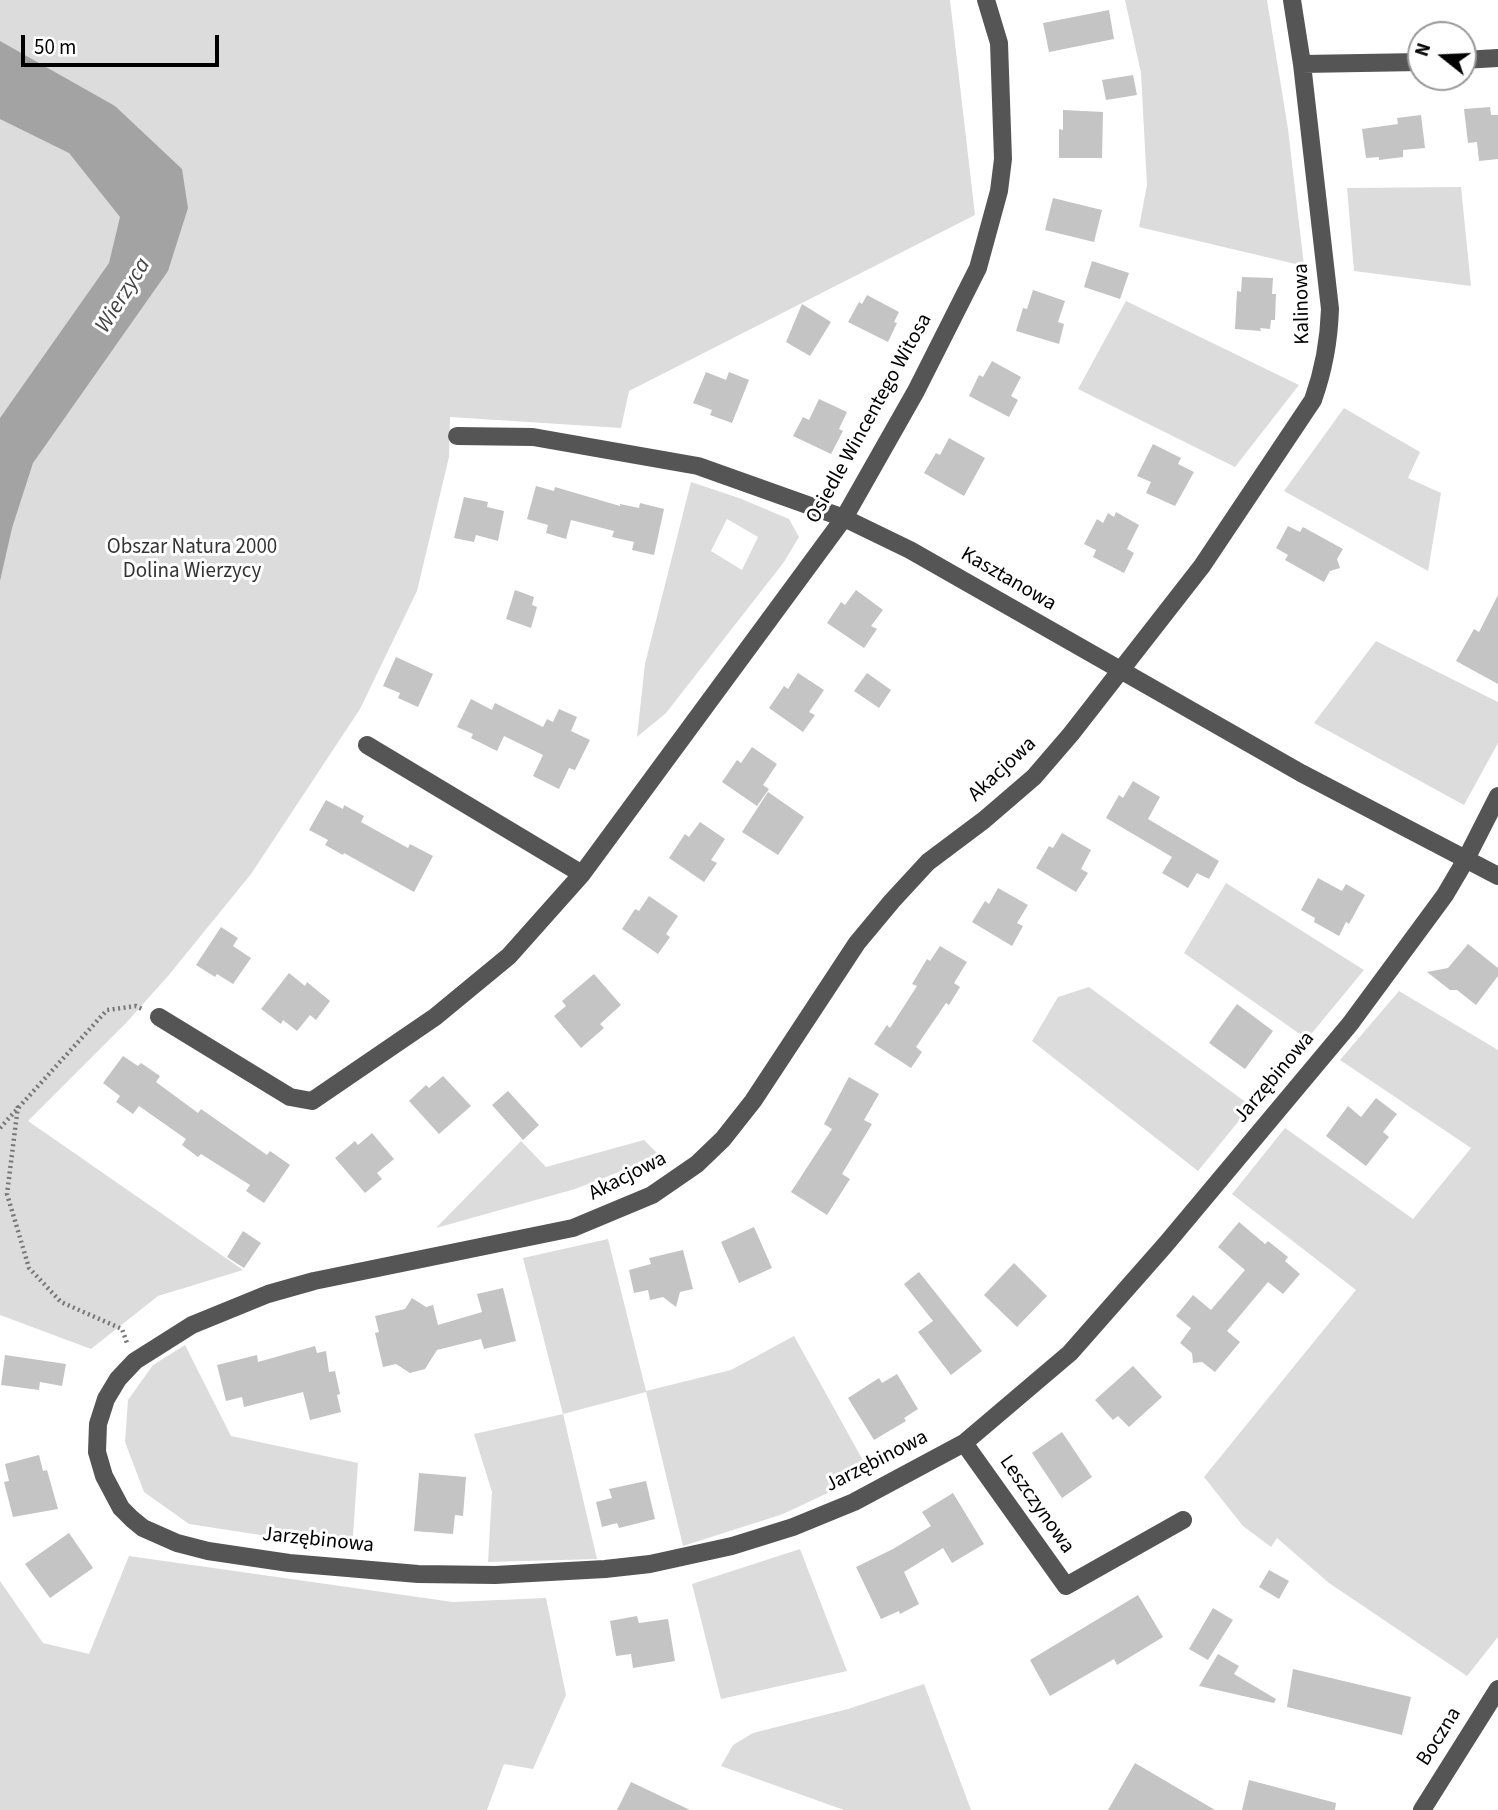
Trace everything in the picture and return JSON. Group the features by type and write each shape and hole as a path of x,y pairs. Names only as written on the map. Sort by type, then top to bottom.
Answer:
{"street":[{"name":"Osiedle Wincentego Witosa","path":"159,1017 290,1097 312,1101 435,1017 509,956 582,874 844,519 916,391 978,268 999,191 1003,159 999,43 986,0"},
{"name":"Kalinowa","path":"1119,671 1202,566 1313,400 1324,370 1329,340 1329,309 1302,64 1292,0"},
{"path":"1477,59 1498,58"},
{"path":"1302,64 1407,62"},
{"name":"Kasztanowa","path":"457,436 533,437 698,466 844,519 910,550 1301,774 1498,876"},
{"name":"Akacjowa","path":"97,1452 98,1424 106,1399 118,1379 135,1361 192,1325 268,1294 349,1273 573,1228 652,1195 697,1164 723,1139 753,1101 858,943 892,901 928,863 1034,777 1119,671"},
{"path":"367,745 582,874"},
{"name":"Jarzębinowa","path":"97,1452 104,1476 121,1508 143,1528 177,1543 208,1551 289,1563 418,1574 495,1575 605,1569 690,1556 793,1527 854,1502 964,1443 1070,1353 1166,1244 1350,1024 1445,895 1498,796"},
{"name":"Leszczynowa","path":"964,1443 1066,1586 1183,1520"},
{"name":"Boczna","path":"1422,1810 1498,1689"}],"path":[{"path":"0,1128 107,1010 136,1006 159,1017"},
{"path":"18,1106 7,1194 29,1268 61,1302 122,1329 135,1361"}],"green space":[{"name":"Obszar Natura 2000 Dolina Wierzycy","path":"0,0 950,0 975,215 629,391 621,428 450,417 449,457 417,591 360,709 251,874 127,1022 28,1121 243,1270 158,1296 91,1349 0,1315"},
{"path":"1125,0 1267,0 1288,129 1304,266 1139,227 1147,185 1141,73"},
{"path":"1461,187 1471,286 1354,271 1347,188"},
{"path":"1126,301 1299,385 1235,467 1078,389"},
{"path":"1344,408 1420,452 1408,478 1441,493 1428,571 1284,491"},
{"path":"691,482 789,519 799,537 784,562 666,713 637,737 645,664","holes":["727,519 758,537 742,570 711,551"]},
{"path":"1376,641 1498,702 1498,743 1464,805 1314,723"},
{"path":"1226,883 1364,970 1307,1039 1184,953"},
{"path":"1089,987 1251,1106 1198,1171 1032,1041 1058,997"},
{"path":"1399,991 1498,1050 1498,1637 1467,1676 1329,1583 1277,1538 1271,1547 1243,1526 1204,1477 1356,1290 1232,1194 1285,1128 1413,1219 1471,1148 1340,1060"},
{"path":"644,1140 660,1156 575,1189 436,1228 521,1141 546,1167"},
{"path":"608,1239 646,1391 731,1370 794,1336 870,1473 783,1514 683,1546 646,1392 563,1414 523,1258"},
{"path":"185,1345 231,1436 358,1463 352,1549 189,1524 144,1492 125,1442 128,1400 153,1365"},
{"path":"563,1414 597,1559 488,1562 492,1492 474,1434"},
{"path":"800,1549 847,1671 721,1699 692,1584"},
{"path":"129,1556 453,1602 546,1598 566,1695 533,1769 504,1764 487,1810 0,1810 0,1581 43,1643 89,1654"},
{"path":"924,1684 971,1810 844,1810 721,1766 733,1745 753,1733 848,1709"}],"water":[{"name":"Wierzyca","path":"0,41 115,106 182,169 188,208 168,271 33,463 12,528 0,581 0,418 109,263 120,217 69,153 0,119"}],"building":[{"path":"1109,10 1114,39 1049,52 1043,23"},
{"path":"1133,75 1137,95 1106,100 1102,80"},
{"path":"1490,107 1491,115 1498,115 1498,159 1479,161 1477,142 1468,143 1464,109"},
{"path":"1063,110 1103,112 1102,158 1059,158 1059,129 1063,130"},
{"path":"1421,115 1425,148 1403,150 1403,157 1379,160 1379,157 1366,158 1362,129 1398,124 1397,118"},
{"path":"1053,198 1102,210 1094,242 1045,230"},
{"path":"1092,261 1129,273 1120,299 1084,287"},
{"path":"1242,277 1273,278 1272,294 1276,294 1275,320 1271,320 1270,329 1235,329 1237,291 1241,292"},
{"path":"1033,290 1065,301 1058,322 1064,324 1059,344 1016,331 1023,308 1027,309"},
{"path":"867,295 899,312 888,342 848,322 859,302 862,304"},
{"path":"802,304 831,322 810,356 786,342"},
{"path":"992,361 1021,377 1011,396 1018,400 1009,417 969,396 979,375 983,377"},
{"path":"706,372 726,380 729,372 749,380 732,423 710,415 712,410 693,403"},
{"path":"819,399 847,412 839,429 843,431 831,454 793,436 803,417 809,420"},
{"path":"949,438 985,458 964,496 924,473 936,453 940,455"},
{"path":"1153,444 1181,458 1178,464 1194,472 1175,506 1146,493 1151,482 1137,476"},
{"path":"536,486 554,491 555,487 620,506 639,508 640,503 664,509 654,555 632,550 634,542 612,537 614,531 571,520 566,539 546,533 548,525 527,519"},
{"path":"464,497 488,502 487,507 504,511 498,541 476,535 474,542 454,538"},
{"path":"1116,512 1139,525 1127,549 1134,553 1124,573 1093,557 1096,550 1084,544 1097,519 1103,523 1108,513 1114,517"},
{"path":"1288,526 1300,532 1303,527 1343,549 1337,559 1340,568 1330,571 1324,582 1285,560 1288,555 1276,548"},
{"path":"515,590 534,597 532,605 537,607 531,628 506,619"},
{"path":"856,590 883,610 871,626 877,629 864,648 827,623 841,602 845,605"},
{"path":"1498,595 1498,684 1456,661 1474,629 1479,632"},
{"path":"396,657 433,674 418,707 398,698 400,693 383,686"},
{"path":"798,673 824,690 809,712 815,715 803,732 769,708 784,686 788,689"},
{"path":"867,673 891,690 879,708 854,691"},
{"path":"471,699 492,710 495,703 543,727 547,719 553,722 559,709 577,717 571,731 590,740 575,770 569,768 559,789 533,776 543,755 504,736 497,751 471,738 473,734 457,727"},
{"path":"752,747 777,764 763,785 769,789 757,806 722,782 737,760 741,763"},
{"path":"1133,781 1160,797 1148,819 1219,861 1209,879 1197,873 1188,888 1162,873 1172,857 1106,818 1119,795 1123,798"},
{"path":"768,792 804,817 778,855 742,832"},
{"path":"326,800 343,809 344,805 364,816 361,822 408,848 410,844 433,856 414,892 325,845 328,840 309,830"},
{"path":"700,822 725,839 711,860 717,863 704,882 669,858 685,834 689,837"},
{"path":"1062,833 1091,850 1081,869 1088,873 1076,892 1036,868 1049,846 1053,848"},
{"path":"1318,878 1342,891 1346,884 1365,895 1339,936 1314,922 1315,918 1301,910"},
{"path":"998,888 1028,905 1017,923 1023,926 1012,946 972,922 985,901 989,904"},
{"path":"649,896 678,916 666,934 670,937 658,954 622,929 635,909 639,911"},
{"path":"221,927 238,938 233,946 251,958 233,984 196,965"},
{"path":"1468,944 1498,968 1498,976 1476,1005 1427,972 1448,968"},
{"path":"940,946 967,962 954,983 960,987 916,1047 922,1052 911,1068 874,1044 887,1025 890,1028 917,986 912,984 927,959 930,961"},
{"path":"289,973 305,986 307,982 330,1001 316,1020 310,1015 297,1031 283,1020 281,1024 261,1009"},
{"path":"594,974 621,1005 600,1024 604,1028 581,1048 554,1016 566,1006 562,1001"},
{"path":"1237,1004 1273,1031 1245,1069 1209,1043"},
{"path":"123,1056 138,1066 141,1063 160,1076 156,1082 198,1113 201,1109 267,1155 270,1151 290,1165 264,1203 246,1191 250,1185 201,1154 198,1157 182,1145 186,1139 139,1106 133,1114 116,1102 120,1096 103,1083"},
{"path":"443,1076 471,1106 439,1134 409,1101 426,1085 429,1088"},
{"path":"849,1077 879,1094 864,1120 872,1124 842,1174 850,1179 827,1215 791,1192 832,1129 824,1124"},
{"path":"508,1091 539,1125 523,1140 492,1105"},
{"path":"1376,1098 1397,1114 1383,1132 1389,1137 1366,1166 1326,1136 1348,1106 1361,1117"},
{"path":"372,1133 394,1159 377,1173 382,1179 365,1193 335,1158 355,1141 358,1145"},
{"path":"1239,1222 1265,1244 1268,1241 1288,1257 1285,1261 1300,1274 1283,1294 1268,1282 1227,1331 1240,1342 1215,1372 1202,1362 1193,1363 1192,1353 1180,1343 1191,1328 1176,1316 1193,1295 1211,1310 1245,1270 1218,1247"},
{"path":"754,1227 772,1268 739,1283 721,1242"},
{"path":"243,1231 261,1243 244,1268 227,1257"},
{"path":"683,1250 693,1289 680,1292 676,1307 663,1297 650,1300 648,1290 634,1293 629,1270 651,1264 649,1258"},
{"path":"1014,1263 1047,1296 1017,1327 984,1295"},
{"path":"919,1272 982,1351 951,1375 918,1332 933,1321 904,1284"},
{"path":"503,1288 516,1341 484,1349 481,1339 437,1350 425,1369 410,1373 396,1364 383,1367 375,1333 379,1332 375,1316 405,1309 412,1298 426,1307 433,1305 438,1325 482,1312 477,1294"},
{"path":"315,1346 317,1353 326,1351 329,1372 335,1371 341,1412 310,1420 303,1392 244,1407 242,1397 226,1401 217,1365 257,1355 258,1362"},
{"path":"5,1355 66,1364 62,1386 40,1382 39,1390 1,1385"},
{"path":"1133,1366 1162,1397 1129,1427 1118,1416 1113,1420 1095,1400"},
{"path":"897,1374 918,1409 904,1418 906,1421 874,1440 848,1398 879,1378 882,1383"},
{"path":"1062,1432 1092,1477 1062,1498 1032,1453"},
{"path":"39,1455 43,1471 47,1470 58,1509 13,1517 4,1482 9,1481 5,1464"},
{"path":"419,1473 466,1477 463,1516 455,1515 453,1534 414,1531"},
{"path":"646,1481 655,1519 619,1528 617,1523 602,1527 596,1502 612,1498 609,1489"},
{"path":"953,1493 984,1544 952,1563 943,1548 904,1572 919,1604 900,1614 899,1611 881,1619 856,1567 931,1526 922,1512"},
{"path":"69,1533 93,1568 50,1598 25,1564"},
{"path":"1269,1570 1289,1581 1279,1599 1259,1587"},
{"path":"1138,1595 1163,1637 1117,1665 1114,1659 1050,1696 1030,1660"},
{"path":"1213,1608 1233,1620 1208,1660 1189,1649"},
{"path":"637,1616 639,1623 668,1619 675,1661 633,1668 631,1654 616,1656 610,1621"},
{"path":"1218,1654 1239,1666 1234,1674 1276,1699 1274,1703 1199,1686"},
{"path":"1293,1669 1411,1697 1402,1735 1287,1707"},
{"path":"1135,1763 1215,1810 1108,1810"},
{"path":"1249,1780 1336,1803 1335,1810 1242,1810"},
{"path":"631,1782 690,1810 617,1810"}]}
